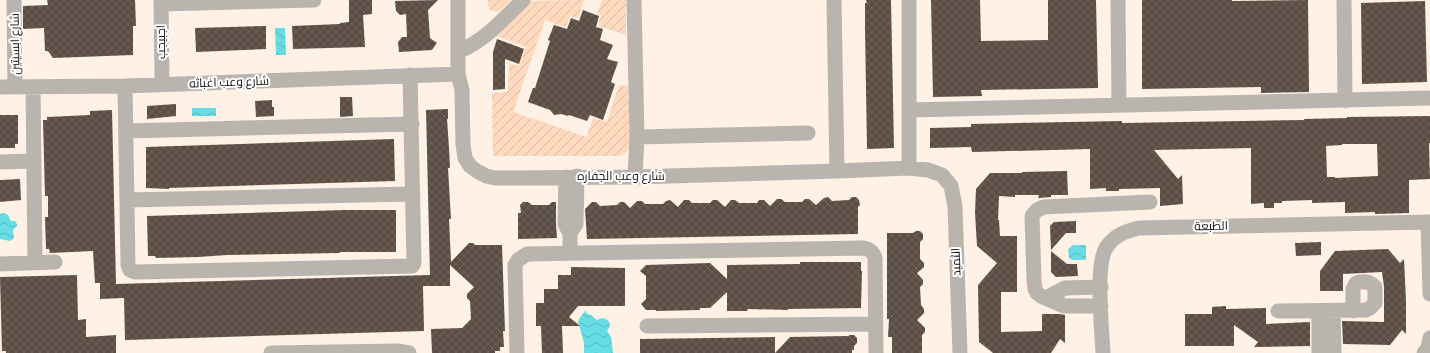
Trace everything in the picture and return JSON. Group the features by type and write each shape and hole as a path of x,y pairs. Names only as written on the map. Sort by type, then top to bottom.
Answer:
{"street":[{"name":"شارع ابسيتين","path":"14,0 15,87"},
{"path":"161,2 314,0"},
{"name":"شارع وعب الجفاره","path":"458,0 458,74 462,100 463,145 465,158 470,166 486,176 495,178 635,177 910,168 928,170 942,175"},
{"path":"458,52 469,47 488,34 523,0"},
{"path":"634,0 637,137 635,177"},
{"path":"834,0 837,171"},
{"path":"909,0 910,168"},
{"path":"1118,0 1119,105"},
{"path":"1344,0 1345,101"},
{"name":"اجبيجب","path":"161,2 162,84"},
{"name":"شارع وعب اغباثه","path":"0,87 125,86 458,74"},
{"path":"125,86 128,265 130,270 135,272 412,266 414,263 410,75"},
{"path":"33,87 33,161 36,263"},
{"path":"910,110 1430,98"},
{"path":"126,131 412,124"},
{"path":"637,137 808,133"},
{"path":"0,162 33,161"},
{"name":"الثميد","path":"942,175 951,186 955,206 960,353"},
{"path":"570,253 570,233 565,224 571,177"},
{"path":"127,200 413,194"},
{"path":"1100,306 1064,306 1037,293 1035,288 1031,221 1034,212 1044,207 1150,202"},
{"path":"1429,222 1430,294"},
{"name":"الطبعة","path":"1103,353 1100,306 1102,261 1106,248 1114,237 1125,231 1140,228 1429,222"},
{"path":"517,353 516,265 518,260 527,254 863,248 868,249 873,253 875,258 876,353"},
{"path":"0,264 55,262"},
{"path":"1046,298 1065,288 1101,287"},
{"path":"1278,311 1353,311"},
{"path":"1319,353 1326,311"},
{"path":"1326,311 1334,353"},
{"path":"647,326 876,324"},
{"path":"1424,353 1428,348 1430,338"},
{"path":"271,353 398,351 408,353"}],"shaded area":[{"path":"488,0 510,0 496,12 489,9"},
{"path":"584,0 578,18 570,16 566,27 545,20 513,112 586,137 593,118 607,122 619,85 628,86 630,143 628,150 619,156 493,156 492,93 508,92 509,63 519,66 526,47 494,35 528,1"},
{"path":"602,0 626,0 626,35 598,26 601,16 597,14"}],"water":[{"path":"275,28 285,28 286,55 276,55"},
{"path":"192,108 216,108 216,116 192,116"},
{"path":"4,213 8,215 11,221 15,221 17,224 13,230 14,238 10,241 0,239 0,214"},
{"path":"1073,245 1086,245 1086,260 1072,260 1069,258 1068,249"},
{"path":"585,311 597,320 604,318 609,322 610,326 607,331 611,337 613,353 584,353 584,343 578,322"}],"building":[{"path":"47,0 135,0 136,26 133,26 133,55 53,58 48,51 45,51 44,28 23,29 23,6 48,5"},
{"path":"349,0 372,0 372,14 363,15 365,47 293,49 292,26 340,24 349,22"},
{"path":"438,0 428,10 430,38 437,43 432,50 399,52 398,42 402,37 407,37 406,14 400,15 396,11 395,1"},
{"path":"866,0 891,0 894,148 867,149"},
{"path":"931,0 980,0 981,41 1048,40 1048,0 1096,0 1098,88 981,90 982,96 933,97"},
{"path":"1142,0 1308,0 1309,92 1261,93 1261,87 1142,89"},
{"path":"1425,1 1427,82 1362,84 1361,3"},
{"path":"583,10 599,16 596,27 603,29 600,40 613,45 607,59 618,62 611,82 615,84 603,120 590,115 587,121 569,115 554,115 550,110 528,102 533,88 535,88 550,41 548,40 554,25 567,29 571,18 579,21"},
{"path":"266,26 266,49 196,52 195,28"},
{"path":"497,39 524,49 519,64 505,59 505,89 493,90 493,52"},
{"path":"340,97 352,97 353,116 340,117"},
{"path":"272,100 274,116 256,117 255,101"},
{"path":"176,104 176,116 147,119 147,106"},
{"path":"448,109 451,262 469,243 473,243 475,245 502,245 505,331 503,331 504,347 500,347 500,351 495,351 495,353 432,353 431,329 462,328 471,319 470,301 467,298 467,294 474,287 450,265 450,286 423,286 424,331 125,340 124,298 100,299 100,283 95,283 93,251 50,253 49,249 46,249 45,217 48,217 48,196 45,196 43,120 47,120 47,117 90,115 90,111 112,110 116,284 430,275 426,110"},
{"path":"0,115 18,115 18,144 15,144 15,148 0,148"},
{"path":"1430,116 1430,179 1409,180 1409,213 1345,213 1345,202 1312,203 1312,200 1282,201 1282,203 1274,203 1274,208 1264,208 1264,203 1251,204 1251,148 1154,150 1178,179 1182,175 1183,204 1160,206 1160,188 1119,189 1119,191 1106,191 1106,188 1090,189 1090,149 972,152 971,147 930,148 930,128 971,127 971,124 1304,120 1347,117","holes":["1342,144 1377,144 1378,176 1327,177 1326,146"]},
{"path":"394,139 395,181 169,189 146,188 146,147"},
{"path":"1067,171 1068,195 1051,195 1051,197 1038,198 1039,195 1015,195 1015,197 999,196 998,220 1000,236 1017,236 1017,292 1001,292 1001,332 1042,331 1042,314 1060,314 1065,315 1065,343 1060,339 1051,353 993,353 979,342 978,285 997,263 977,246 975,213 976,189 990,173"},
{"path":"20,179 21,200 0,202 0,180"},
{"path":"828,197 832,201 849,200 852,197 856,197 859,200 858,234 587,239 585,209 592,202 596,202 600,206 617,205 620,202 624,202 630,208 637,201 642,201 645,204 663,204 670,200 678,207 684,200 689,200 692,203 710,203 713,200 717,200 725,207 731,200 735,200 739,203 757,203 759,200 764,200 770,206 777,199 781,199 785,202 802,202 805,199 809,199 816,205 824,198"},
{"path":"523,202 528,202 532,205 549,205 552,202 556,202 557,238 518,239 518,213 521,213 520,205"},
{"path":"346,210 396,210 396,252 340,252 156,258 155,256 148,256 147,216"},
{"path":"1076,221 1076,233 1066,233 1051,250 1050,226 1054,222"},
{"path":"920,231 923,234 923,239 920,242 920,259 924,263 924,267 917,273 923,280 923,284 920,287 921,305 924,309 924,313 917,320 925,328 925,332 922,335 922,353 892,353 892,337 888,337 889,319 887,319 887,233 913,233"},
{"path":"1321,242 1321,255 1296,256 1295,243"},
{"path":"1388,249 1400,263 1404,259 1406,334 1402,330 1390,345 1343,344 1342,321 1384,322 1384,287 1382,272 1343,274 1343,291 1320,291 1320,271 1335,251"},
{"path":"1051,251 1067,264 1077,264 1078,276 1056,277 1051,272"},
{"path":"800,262 861,262 861,308 788,310 748,309 747,311 727,311 727,292 710,308 700,308 700,310 646,310 641,304 646,299 646,276 640,271 646,265 710,263 727,279 727,265 800,264"},
{"path":"571,267 625,268 625,306 578,306 569,317 580,326 562,326 563,353 542,353 541,326 536,326 536,303 544,303 544,289 558,289 558,275 571,275"},
{"path":"77,275 78,320 86,319 86,337 116,335 116,353 6,353 6,351 2,351 0,277"},
{"path":"1226,306 1226,309 1266,308 1266,324 1310,322 1310,346 1254,347 1258,342 1234,325 1234,346 1185,346 1185,314 1212,314 1212,307"},
{"path":"854,335 857,338 857,343 854,346 854,350 852,350 852,353 775,353 790,337"},
{"path":"775,337 775,353 640,353 640,339"}]}
